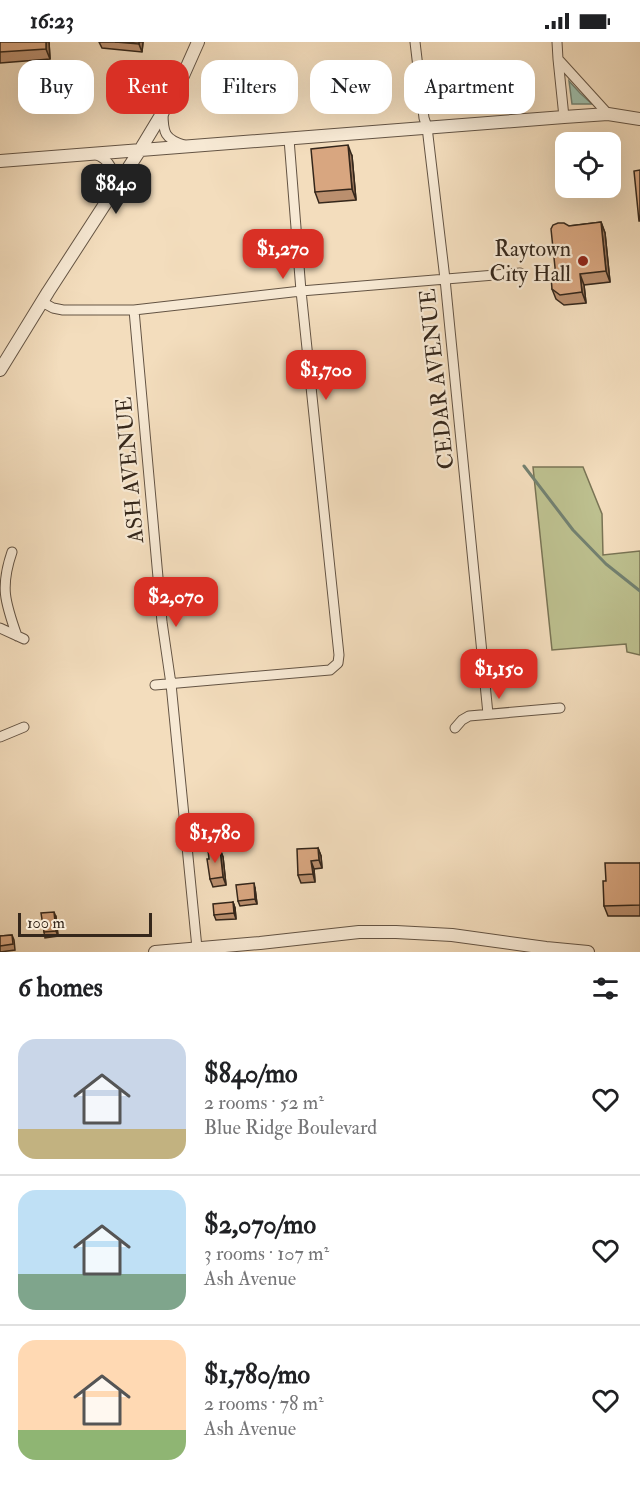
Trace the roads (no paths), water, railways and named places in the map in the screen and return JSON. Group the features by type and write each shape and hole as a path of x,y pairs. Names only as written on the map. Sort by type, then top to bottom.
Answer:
{"street":[{"path":"189,62 198,42"},
{"name":"CEDAR AVENUE","path":"415,42 424,118 428,127 445,279 488,714"},
{"path":"556,42 564,117"},
{"path":"558,58 608,114"},
{"path":"0,370 162,114"},
{"path":"163,114 165,133 170,141 189,146"},
{"path":"0,161 608,114 640,119"},
{"path":"155,685 330,670 338,663 301,291 289,139"},
{"path":"95,154 104,158 110,165 115,188"},
{"path":"42,302 63,310 134,310 301,291 520,273"},
{"name":"ASH AVENUE","path":"134,310 162,622 171,684 197,948"},
{"path":"0,628 20,637 7,608 4,588 5,569 12,552"},
{"path":"455,728 469,716 560,708"},
{"path":"0,737 24,727"},
{"path":"155,952 197,948 260,947 359,932 452,935 546,950 588,952"}],"waterway":[{"path":"524,466 573,530 606,564 640,591"}],"place":[{"name":"Raytown City Hall","path":"583,261"}]}
